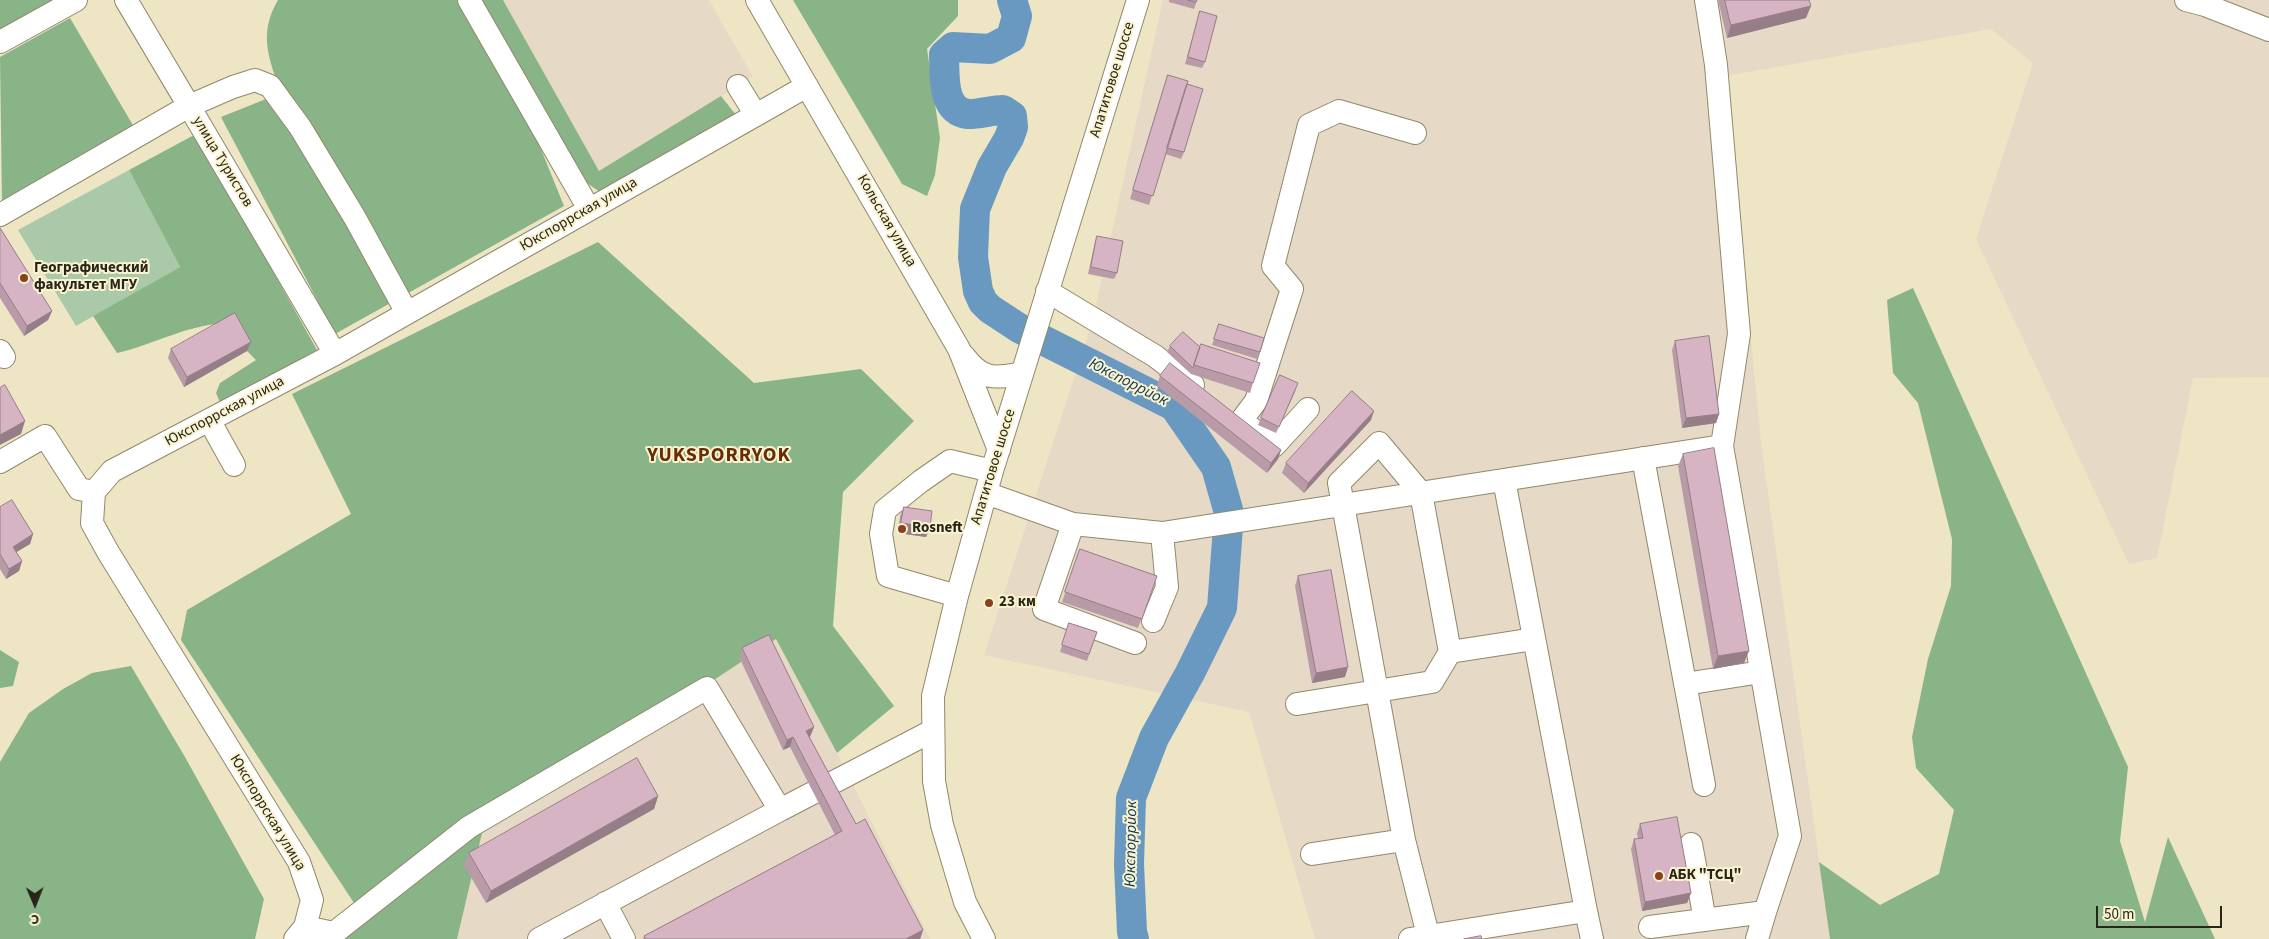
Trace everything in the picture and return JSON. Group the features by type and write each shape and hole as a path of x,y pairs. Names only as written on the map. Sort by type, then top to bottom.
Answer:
{"street":[{"path":"0,42 76,0"},
{"path":"126,0 189,106 233,86 254,80 270,86 300,127 345,201 407,312"},
{"path":"469,0 589,210"},
{"name":"Кольская улица","path":"758,0 959,349 999,450"},
{"name":"Апатитовое шоссе","path":"984,939 965,902 942,825 934,781 933,696 957,596 992,471 1138,0"},
{"path":"1706,0 1716,65 1739,334 1722,446 1790,836 1757,939"},
{"path":"2186,0 2205,5 2269,30"},
{"path":"738,86 756,115"},
{"name":"Юкспоррская улица","path":"300,933 312,900 299,862 108,552 92,523 94,492 112,471 335,354 807,86"},
{"name":"улица Туристов","path":"0,215 189,106 335,354"},
{"path":"1225,409 1256,401 1292,290 1273,266 1309,125 1339,111 1415,133"},
{"path":"1047,291 1155,356 1274,446 1308,409"},
{"path":"959,349 974,370 986,376 1001,378 1025,365"},
{"path":"209,420 234,465"},
{"path":"0,462 45,436 79,489 94,492"},
{"path":"1297,704 1377,691 1432,682 1450,652 1421,492 1379,443 1339,483 1377,691 1404,840 1422,938 1492,933 1586,911"},
{"path":"986,493 1073,524 1164,533 1722,446"},
{"path":"1643,458 1704,784"},
{"path":"957,596 888,576 881,534 885,510 950,461 992,471"},
{"path":"1504,480 1592,939"},
{"path":"1073,524 1044,609 1134,643"},
{"path":"1153,621 1167,587 1164,533"},
{"path":"1450,652 1534,639"},
{"path":"1685,684 1761,672"},
{"path":"300,933 334,933 469,827 707,688 780,810"},
{"path":"539,939 932,731"},
{"path":"1312,854 1404,840"},
{"path":"1691,844 1705,920"},
{"path":"605,903 624,939"},
{"path":"1650,927 1765,912"}],"shaded area":[{"path":"503,0 709,0 753,77 599,171"},
{"path":"1163,0 2269,0 2269,377 2193,378 2157,558 2129,564 1976,239 2033,63 1991,29 1725,76 1761,443 1830,939 1315,939 1249,712 984,655 1092,323"},
{"path":"776,639 837,753 930,939 457,939 482,833"}],"green space":[{"path":"0,0 60,0 0,33"},
{"path":"278,0 459,0 532,127 564,206 335,334 221,117 281,93 270,58 267,35 268,24"},
{"path":"477,0 503,0 599,171 721,96 736,115 600,192 578,177"},
{"path":"793,0 958,0 958,16 927,49 940,138 935,175 927,196 902,184"},
{"path":"70,18 134,127 2,203 0,57"},
{"path":"196,134 317,350 221,405 216,393 220,383 256,360 247,351 231,323 201,326 117,353 93,316 180,267 129,170"},
{"path":"129,170 180,267 76,326 18,230"},
{"path":"598,242 754,383 861,369 914,421 843,492 833,626 894,706 837,753 776,639 482,833 457,939 340,939 354,903 181,640 187,610 351,514 292,394"},
{"path":"1913,288 2128,767 2120,841 2145,922 2168,837 2215,939 1830,939 1819,862 1880,905 1939,874 1954,810 1916,768 1912,737 1928,659 1951,586 1952,539 1918,403 1893,373 1887,300"},
{"path":"0,650 19,662 13,686 0,688"},
{"path":"131,666 185,757 264,899 255,939 0,939 0,762 29,713 63,689 92,673"}],"building":[{"path":"1725,0 1809,0 1811,6 1731,25"},
{"path":"1200,11 1217,16 1205,62 1188,57"},
{"path":"1168,75 1188,81 1153,196 1133,190"},
{"path":"1187,84 1203,89 1184,152 1167,148"},
{"path":"0,228 52,311 27,326 0,283"},
{"path":"1097,236 1123,241 1117,273 1091,267"},
{"path":"235,313 251,342 187,377 171,349"},
{"path":"1219,324 1264,338 1260,352 1214,339"},
{"path":"1183,332 1200,347 1193,368 1170,346"},
{"path":"1709,336 1719,414 1686,418 1675,341"},
{"path":"1201,344 1260,363 1253,383 1194,365"},
{"path":"1170,363 1281,450 1271,463 1160,376"},
{"path":"1280,375 1298,383 1279,427 1261,418"},
{"path":"5,385 25,421 0,435 0,388"},
{"path":"1352,391 1374,411 1308,483 1286,463"},
{"path":"1714,448 1749,651 1718,656 1683,454"},
{"path":"12,500 33,534 13,547 22,561 9,569 0,554 0,507"},
{"path":"904,507 932,511 930,527 901,523"},
{"path":"1080,549 1157,576 1142,619 1065,592"},
{"path":"1331,570 1348,667 1316,673 1298,576"},
{"path":"1069,623 1097,632 1089,654 1062,645"},
{"path":"769,635 814,727 806,731 856,824 865,819 923,930 906,939 646,939 644,936 842,831 793,737 787,740 742,648"},
{"path":"637,758 658,796 491,891 469,853"},
{"name":"АБК \"ТСЦ\"","path":"1677,817 1691,893 1645,902 1634,839 1643,838 1640,824"},
{"path":"1481,936 1482,939 1464,939"}],"waterway":[{"name":"Юкспоррйок","path":"1012,0 1017,16 1011,38 990,49 953,47 944,55 946,90 953,106 959,111 968,114 1003,110 1012,116 1013,127 1009,138 992,167 975,209 973,257 978,291 983,302 990,309 1019,328 1174,406 1216,467 1229,513 1222,608 1190,673 1154,738 1131,798 1129,864 1132,932 1134,939"}],"place":[{"name":"Географический факультет МГУ","path":"24,278"},
{"name":"Rosneft","path":"902,529"},
{"name":"23 км","path":"989,603"},
{"name":"АБК \"ТСЦ\"","path":"1659,876"}],"district":[{"name":"YUKSPORRYOK","path":"719,457"}]}
